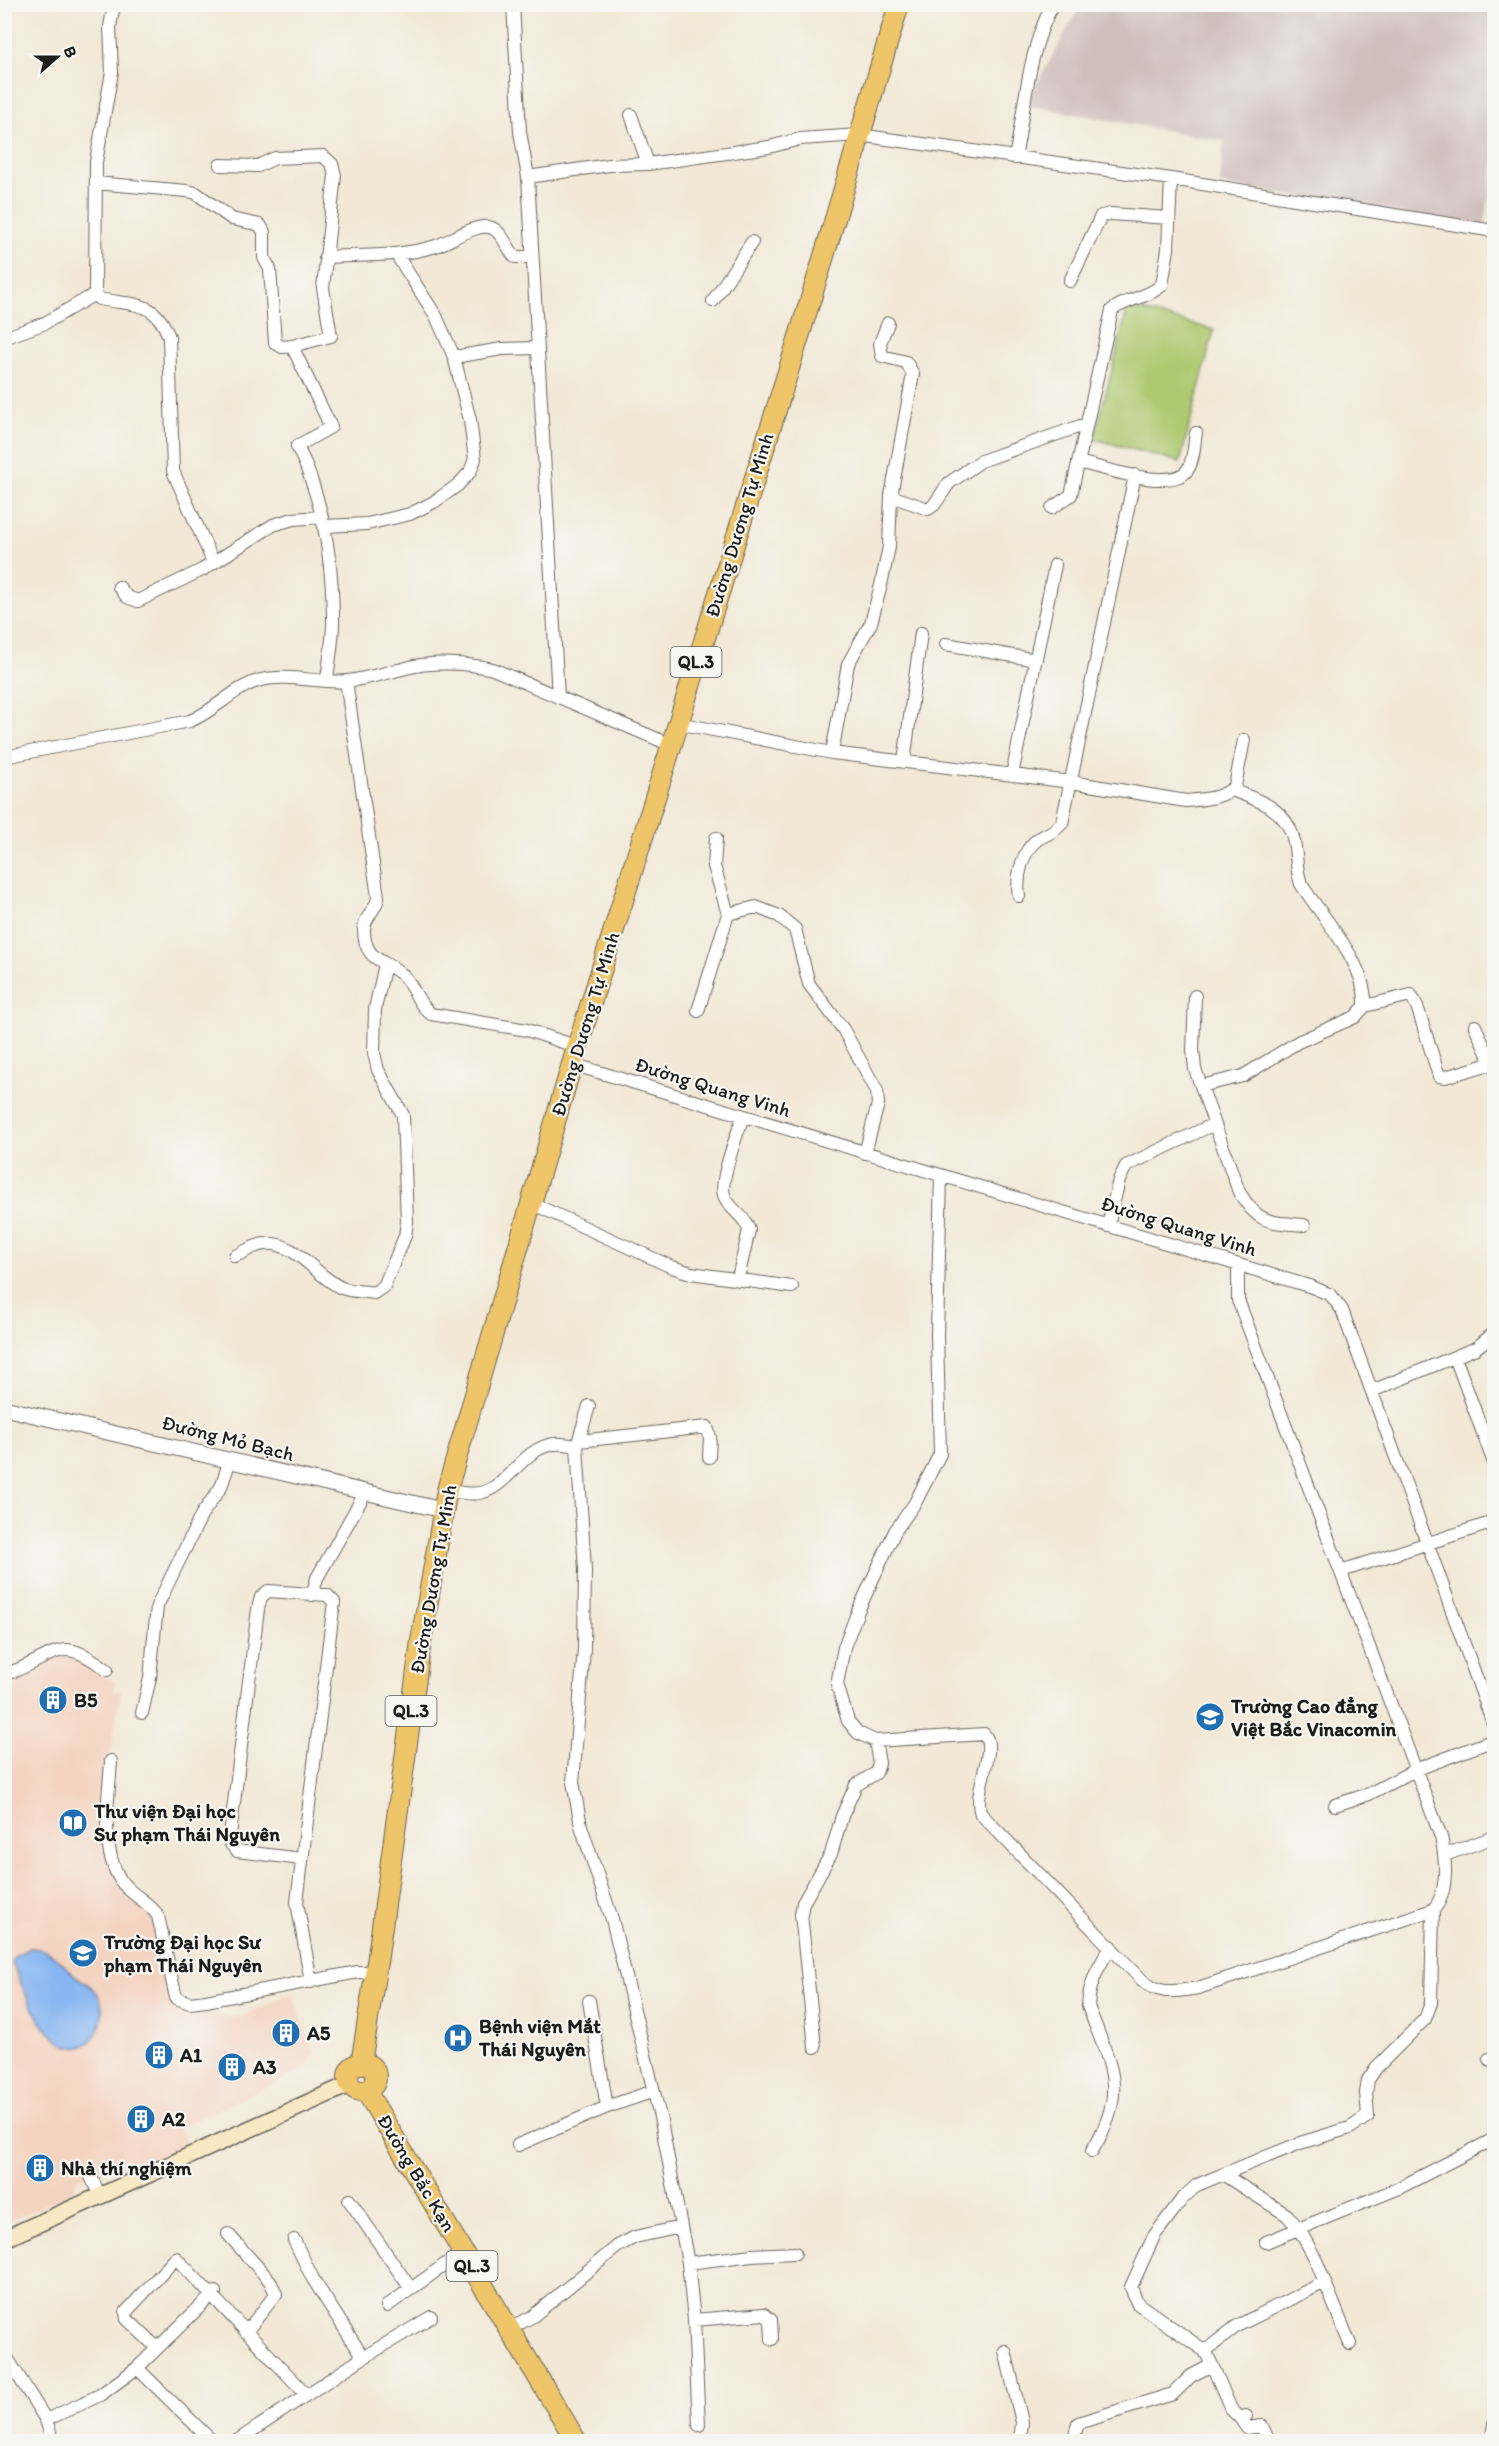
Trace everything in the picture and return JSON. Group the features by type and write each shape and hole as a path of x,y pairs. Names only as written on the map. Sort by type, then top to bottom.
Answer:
{"highway":[{"name":"Đường Dương Tự Minh","path":"358,2087 376,2081 376,2074 367,2064 361,2064 376,1971 397,1803 447,1490 575,1056 821,266 898,4"},
{"name":"Đường Bắc Kạn","path":"358,2087 464,2251 577,2442"}],"main road":[{"path":"4,2239 358,2087"}],"street":[{"path":"114,4 110,27 113,63 98,143 95,294 99,299 153,310 162,317 169,337 173,471 213,562"},
{"path":"513,4 521,137 528,177 558,697"},
{"path":"1015,158 1035,49 1043,24 1053,4"},
{"path":"632,115 648,164"},
{"path":"528,177 609,165 648,164 770,147 800,140 859,135 1172,179 1494,231"},
{"path":"96,183 196,193 232,219 260,225 265,235 264,258 270,269 275,343 282,347 292,346 331,336 323,288 334,175 329,159 323,156 275,158 258,166 220,165"},
{"path":"1052,508 1071,495 1112,310 1133,298 1150,294 1162,285 1172,179"},
{"path":"1070,281 1101,216 1111,214 1169,218"},
{"path":"326,257 396,254 433,247 473,230 489,227 495,229 515,257 532,257"},
{"path":"712,301 752,242"},
{"path":"119,587 127,597 138,601 213,562 273,525 293,519 367,524 410,514 458,486 470,472 475,459 474,442 454,357 436,316 396,254"},
{"path":"4,338 45,322 95,294"},
{"path":"832,753 848,664 871,623 882,585 889,547 891,496 912,374 906,362 882,356 880,343 888,323"},
{"path":"292,346 331,427 297,447 323,521 333,617 327,681"},
{"path":"454,357 502,349 537,348"},
{"path":"891,496 928,509 934,505 949,483 981,462 1086,424"},
{"path":"1078,462 1162,480 1177,478 1190,467 1196,433"},
{"path":"1019,896 1017,883 1033,843 1057,830 1062,823 1135,475"},
{"path":"1012,775 1055,565"},
{"path":"904,762 921,633"},
{"path":"946,644 1036,660"},
{"path":"4,758 190,721 203,716 249,684 264,679 346,681 388,675 404,668 427,664 479,666 493,669 671,745"},
{"name":"Đường Quang Vinh","path":"346,681 378,897 378,903 366,917 364,934 368,950 374,958 407,980 417,1000 431,1014 526,1030 575,1056 743,1116 1331,1295 1342,1310 1494,1726"},
{"path":"677,723 832,753 1071,782 1186,801 1205,799 1231,790 1235,786 1244,740"},
{"path":"1231,790 1269,804 1289,828 1294,839 1301,884 1355,963 1363,988 1365,1006"},
{"path":"698,1011 728,914 714,866 716,838"},
{"path":"728,914 756,907 779,916 795,929 809,984 843,1029 877,1091 878,1104 865,1153"},
{"path":"235,1256 259,1245 279,1245 293,1251 344,1289 374,1293 384,1286 405,1236 408,1211 403,1115 378,1070 374,1053 375,1009 385,964"},
{"path":"1202,1086 1243,1076 1298,1042 1355,1017 1365,1006 1411,995 1417,1006 1439,1076 1445,1077 1492,1067 1475,1026"},
{"path":"1195,996 1193,1050 1214,1124 1239,1192 1249,1209 1259,1219 1304,1225"},
{"path":"738,1278 749,1230 747,1222 729,1204 723,1186 743,1116"},
{"path":"1108,1226 1121,1172 1126,1166 1214,1124"},
{"path":"941,1176 937,1335 940,1454 915,1503 895,1532 844,1647 837,1684 848,1721 858,1733 874,1741 984,1734 989,1744 978,1796 981,1814 1150,1987 1156,1990 1172,1992 1198,1988 1433,1911"},
{"path":"531,1203 672,1267 691,1273 792,1287"},
{"path":"1238,1265 1238,1300 1416,1770 1445,1855 1442,1895 1433,1911 1431,2003 1425,2019 1376,2068 1368,2080 1366,2093 1368,2116 1350,2128 1300,2143 1197,2185 1182,2199 1154,2236 1131,2287 1137,2303 1205,2351 1231,2409 1243,2417 1247,2428 1262,2426 1269,2442"},
{"path":"1372,1391 1476,1348 1494,1333"},
{"path":"1455,1357 1494,1463"},
{"path":"589,1406 578,1444 585,1570 584,1649 573,1782 581,1826 612,1920 654,2091 681,2227 688,2263 694,2320 699,2425"},
{"name":"Đường Mỏ Bạch","path":"4,1408 442,1510"},
{"path":"447,1490 480,1493 501,1481 529,1455 554,1444 578,1444 707,1427 710,1437 708,1457"},
{"path":"142,1713 150,1678 157,1606 202,1514 221,1487 230,1460"},
{"path":"312,1594 317,1578 365,1493"},
{"path":"1341,1571 1494,1522"},
{"path":"301,1859 237,1851 231,1844 230,1834 261,1597 268,1591 327,1595 334,1602 301,1859 297,1915 311,1982"},
{"path":"4,1671 23,1667 60,1650 73,1649 85,1653 107,1670"},
{"path":"1335,1805 1369,1794 1416,1770 1494,1740"},
{"path":"815,2047 801,1914 803,1904 831,1854 842,1816 856,1785 876,1773 879,1763 874,1741"},
{"path":"111,1761 107,1826 113,1860 121,1881 153,1908 158,1916 176,1998 182,2002 198,2002 358,1972 376,1971"},
{"path":"1445,1855 1494,1837"},
{"path":"1092,2151 1108,2125 1114,2083 1088,2007 1089,1993 1096,1970 1111,1946"},
{"path":"589,2001 607,2107"},
{"path":"518,2145 607,2107 654,2091"},
{"path":"1266,2242 1432,2173 1494,2139"},
{"path":"1224,2175 1287,2215 1299,2229 1315,2258 1323,2283 1335,2305 1350,2344"},
{"path":"91,2177 100,2196"},
{"path":"349,2200 411,2289"},
{"path":"510,2329 533,2316 618,2246 635,2237 681,2227"},
{"path":"228,2234 270,2281 276,2294 246,2332"},
{"path":"294,2240 313,2279 359,2351 361,2359"},
{"path":"387,2306 464,2251"},
{"path":"688,2263 752,2255 795,2253"},
{"path":"157,2348 127,2319 126,2312 176,2258 214,2293 246,2332 305,2393"},
{"path":"1205,2351 1238,2326 1323,2283"},
{"path":"46,2420 100,2395 137,2368 214,2293"},
{"path":"694,2320 764,2314 771,2320 772,2339"},
{"path":"236,2442 290,2407 305,2393 431,2317"},
{"path":"1005,2351 1022,2422 1020,2442"},
{"path":"4,2353 46,2420 53,2442"},
{"path":"1073,2442 1078,2423 1173,2394 1191,2376 1212,2365"},
{"path":"137,2368 213,2442"},
{"path":"1491,2442 1494,2424"}],"shaded area":[{"path":"1081,5 1494,5 1494,168 1484,228 1220,184 1224,141 1025,105"},
{"name":"Trường Đại học Sư phạm Thái Nguyên","path":"62,1654 77,1656 100,1675 114,1681 114,1691 121,1691 98,1827 102,1846 118,1884 127,1898 152,1912 171,1998 181,2009 230,2017 242,2016 292,1993 314,2053 308,2068 179,2127 187,2145 128,2172 110,2163 78,2179 71,2193 5,2223 4,1677 19,1677"}],"green space":[{"path":"1128,307 1214,330 1180,462 1094,439"}],"water":[{"path":"30,1948 43,1950 53,1956 97,1993 102,2007 102,2017 99,2028 88,2044 70,2047 59,2041 43,2025 12,1963 15,1956"}],"place":[{"name":"B5","path":"53,1700"},
{"name":"Trường Cao đẳng Việt Bắc Vinacomin","path":"1210,1717"},
{"name":"Thư viện Đại học Sư phạm Thái Nguyên","path":"73,1823"},
{"name":"Trường Đại học Sư phạm Thái Nguyên","path":"83,1953"},
{"name":"A5","path":"286,2033"},
{"name":"Bệnh viện Mắt Thái Nguyên","path":"458,2038"},
{"name":"A1","path":"159,2055"},
{"name":"A3","path":"232,2067"},
{"name":"A2","path":"141,2119"},
{"name":"Nhà thí nghiệm","path":"40,2168"}]}
